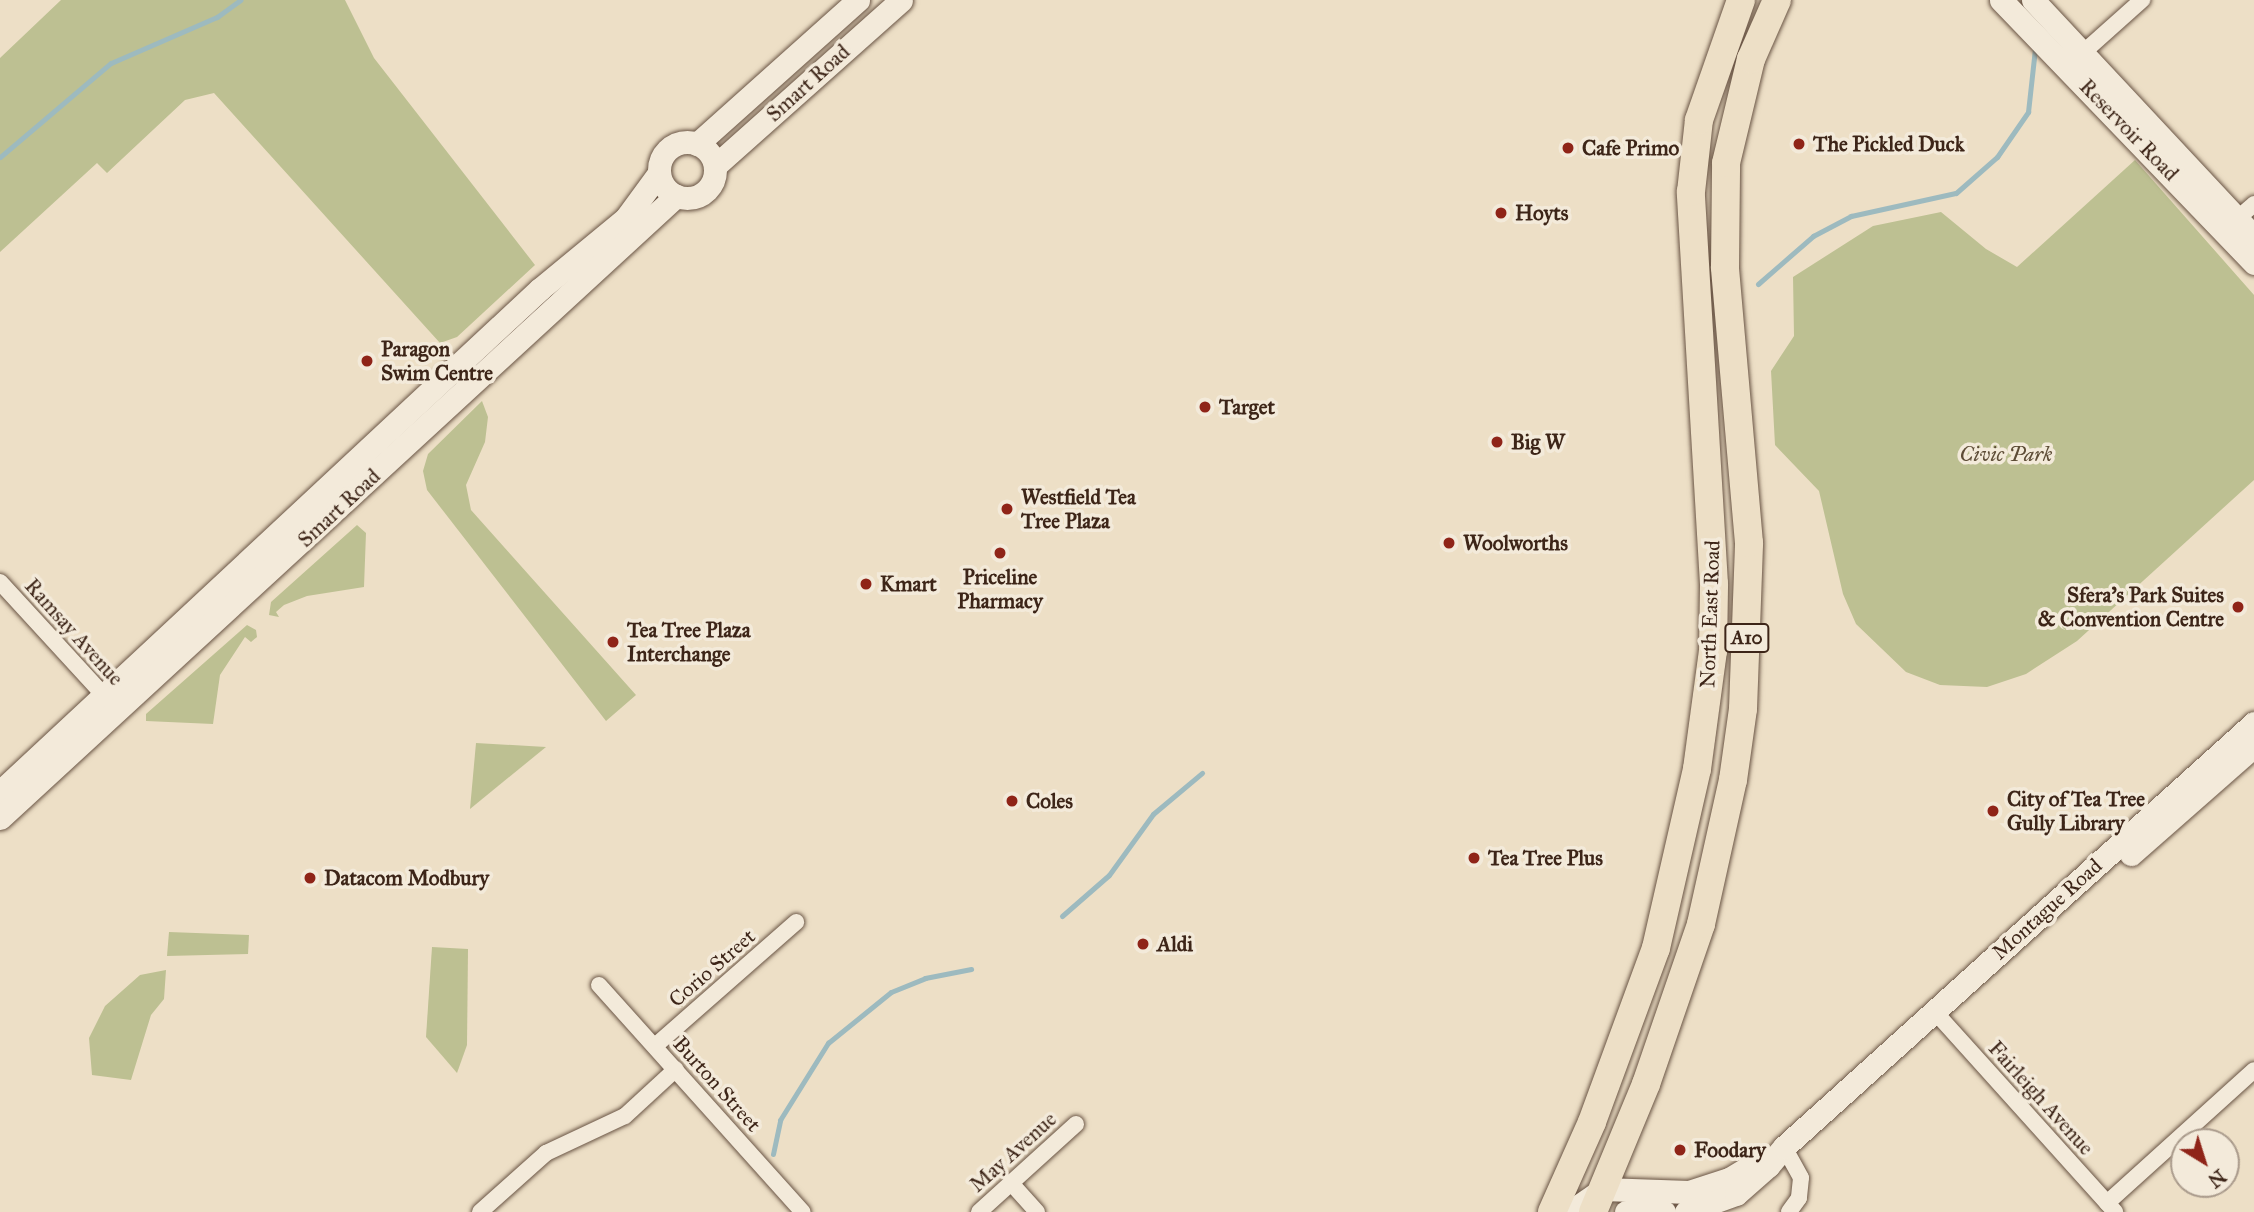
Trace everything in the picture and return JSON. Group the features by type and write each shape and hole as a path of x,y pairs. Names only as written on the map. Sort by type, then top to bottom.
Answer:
{"highway":[{"name":"North East Road","path":"1552,1212 1621,1050 1662,928 1693,793 1713,651 1713,519 1698,332 1691,192 1699,120 1741,0"},
{"name":"North East Road","path":"1598,1200 1646,1084 1696,939 1713,883 1733,780 1750,602 1746,489 1730,331 1726,163 1751,59 1777,0"},
{"path":"1698,332 1730,331"},
{"path":"1662,928 1696,939"}],"main road":[{"name":"Smart Road","path":"697,144 858,0"},
{"name":"Smart Road","path":"715,166 901,0"},
{"name":"Reservoir Road","path":"2001,0 2075,60 2239,217 2254,237"},
{"name":"Reservoir Road","path":"2033,0 2075,60"},
{"path":"683,142 697,144 708,152 715,166 711,184 704,192 694,197 676,196 665,188 659,173 667,150 683,142"},
{"name":"Smart Road","path":"0,818 110,702 464,361 572,261 626,218 659,173"},
{"name":"Smart Road","path":"0,792 110,702 472,387 676,196"},
{"name":"Reservoir Road","path":"2239,217 2254,263"},
{"name":"Montague Road","path":"1686,1212 1736,1194 1784,1147 1936,1013 2254,723"},
{"name":"Montague Road","path":"1936,1013 2070,907 2254,746"},
{"name":"Montague Road","path":"1598,1200 1689,1192 1729,1179 1784,1147"},
{"path":"1570,1212 1598,1200"},
{"path":"1626,1212 1664,1212"}],"street":[{"path":"2075,60 2142,0"},
{"name":"Ramsay Avenue","path":"0,582 110,702"},
{"name":"Corio Street","path":"655,1046 796,922"},
{"name":"Burton Street","path":"598,985 803,1212"},
{"name":"Fairleigh Avenue","path":"1936,1013 2111,1208"},
{"path":"480,1212 546,1153 625,1116 676,1069"},
{"path":"2111,1208 2254,1070"},
{"name":"May Avenue","path":"979,1212 1076,1124"},
{"path":"1784,1147 1801,1178 1799,1198 1789,1212"},
{"path":"1011,1183 1037,1212"}],"green space":[{"path":"61,0 345,0 374,58 535,265 457,337 440,343 214,93 185,100 107,173 97,163 0,252 0,58"},
{"name":"Civic Park","path":"2135,160 2254,295 2254,480 2077,641 2026,674 1987,687 1940,685 1906,672 1856,624 1843,594 1819,491 1775,445 1771,371 1794,336 1793,277 1873,226 1941,212 1986,249 2017,267"},
{"path":"482,401 488,417 485,442 466,485 471,510 636,695 606,721 427,490 423,471 428,454"},
{"path":"357,525 366,533 364,587 307,596 284,605 276,612 279,617 269,615 271,602"},
{"path":"247,625 256,630 257,637 251,642 245,637 220,675 213,724 146,721 146,714"},
{"path":"476,743 546,747 470,809"},
{"path":"169,932 249,935 248,954 167,956"},
{"path":"432,947 468,949 467,1045 457,1073 426,1037"},
{"path":"166,970 164,999 151,1015 131,1080 92,1075 89,1038 105,1006 140,975"}],"waterway":[{"path":"0,157 111,63 217,17 240,0"},
{"path":"1758,284 1813,236 1851,216 1956,193 1997,157 2028,112 2035,49"},
{"path":"1062,916 1109,875 1153,814 1202,773"},
{"path":"773,1154 780,1120 828,1043 891,992 925,978 971,969"}],"place":[{"name":"The Pickled Duck","path":"1799,144"},
{"name":"Cafe Primo","path":"1568,148"},
{"name":"Hoyts","path":"1501,213"},
{"name":"Paragon Swim Centre","path":"367,361"},
{"name":"Target","path":"1205,407"},
{"name":"Big W","path":"1497,442"},
{"name":"Westfield Tea Tree Plaza","path":"1007,509"},
{"name":"Woolworths","path":"1449,543"},
{"name":"Priceline Pharmacy","path":"1000,553"},
{"name":"Kmart","path":"866,584"},
{"name":"Sfera's Park Suites & Convention Centre","path":"2238,607"},
{"name":"Tea Tree Plaza Interchange","path":"613,642"},
{"name":"Coles","path":"1012,801"},
{"name":"City of Tea Tree Gully Library","path":"1993,811"},
{"name":"Tea Tree Plus","path":"1474,858"},
{"name":"Datacom Modbury","path":"310,878"},
{"name":"Aldi","path":"1143,944"},
{"name":"Foodary","path":"1680,1150"}]}
